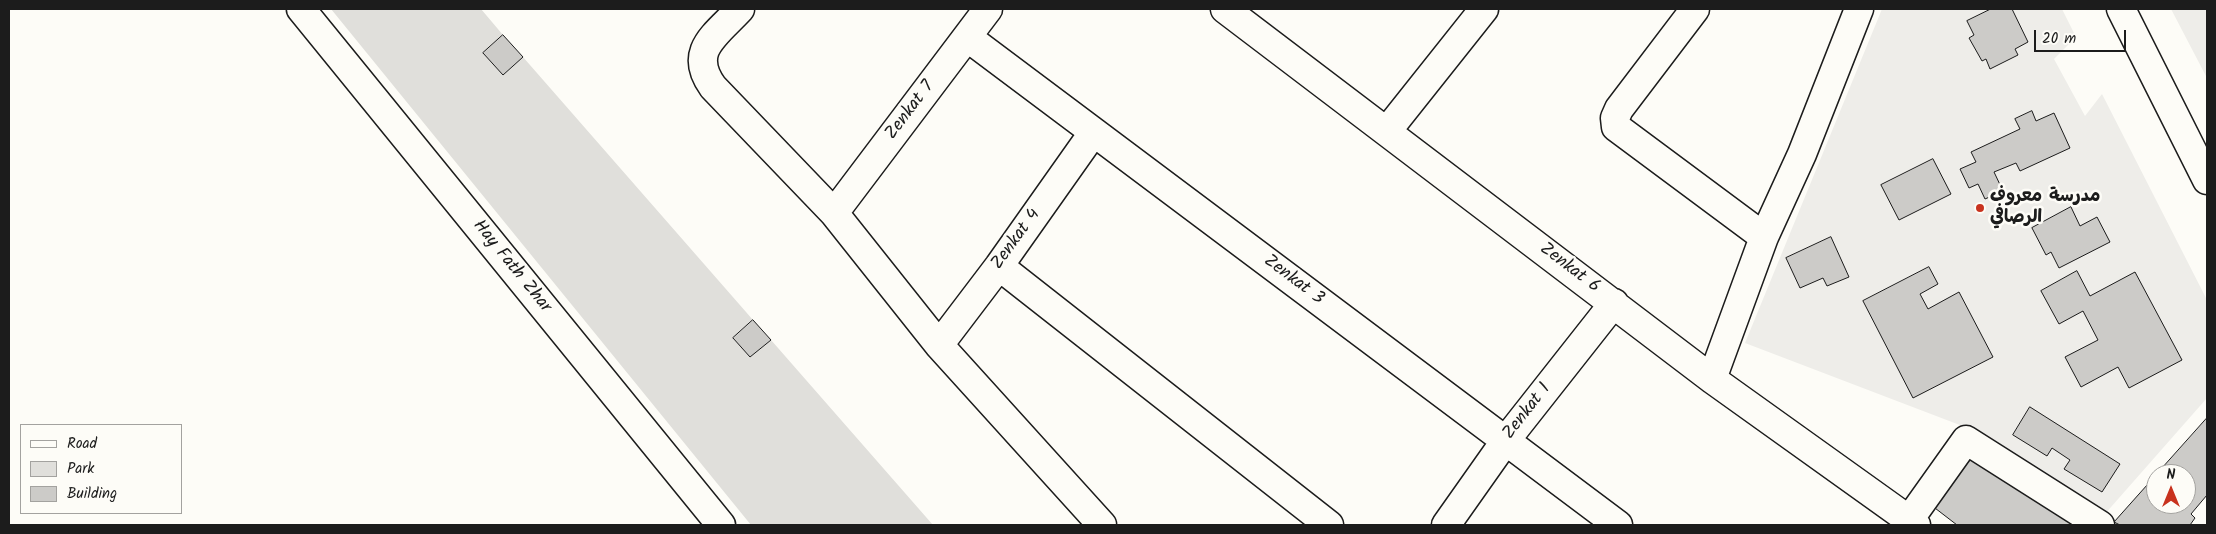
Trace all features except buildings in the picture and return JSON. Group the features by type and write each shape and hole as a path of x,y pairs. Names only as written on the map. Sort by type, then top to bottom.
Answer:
{"street":[{"name":"Hay Fath Zhar","path":"302,9 721,525"},
{"path":"740,9 704,48 701,65 704,74 713,87 834,213 938,345 1102,525"},
{"name":"Zenkat 7","path":"834,213 988,9"},
{"name":"Zenkat 6","path":"1226,9 1712,379 1912,523"},
{"path":"1387,131 1484,9"},
{"path":"1696,9 1619,109 1615,118 1616,128 1764,237"},
{"path":"1712,379 1764,237 1802,154 1859,9"},
{"path":"2121,9 2207,180"},
{"name":"Zenkat 3","path":"967,37 1618,525"},
{"name":"Zenkat 4","path":"938,345 999,266 1094,133"},
{"path":"999,266 1329,525"},
{"name":"Zenkat 1","path":"1446,525 1506,440 1614,303"},
{"path":"1912,523 1966,440 2100,525"}],"shaded area":[{"name":"مدرسة معروف الرصافي","path":"1882,9 2062,9 2076,37 2054,59 2085,116 2102,94 2207,300 2207,398 2149,464 2146,464 2146,467 2104,515 1965,427 1745,343"},
{"path":"2171,9 2207,9 2207,78"}],"green space":[{"path":"331,9 481,9 503,35 483,53 503,75 523,57 753,320 733,338 750,357 771,340 933,525 751,525"}],"place":[{"name":"مدرسة معروف الرصافي","path":"1980,208"}]}
